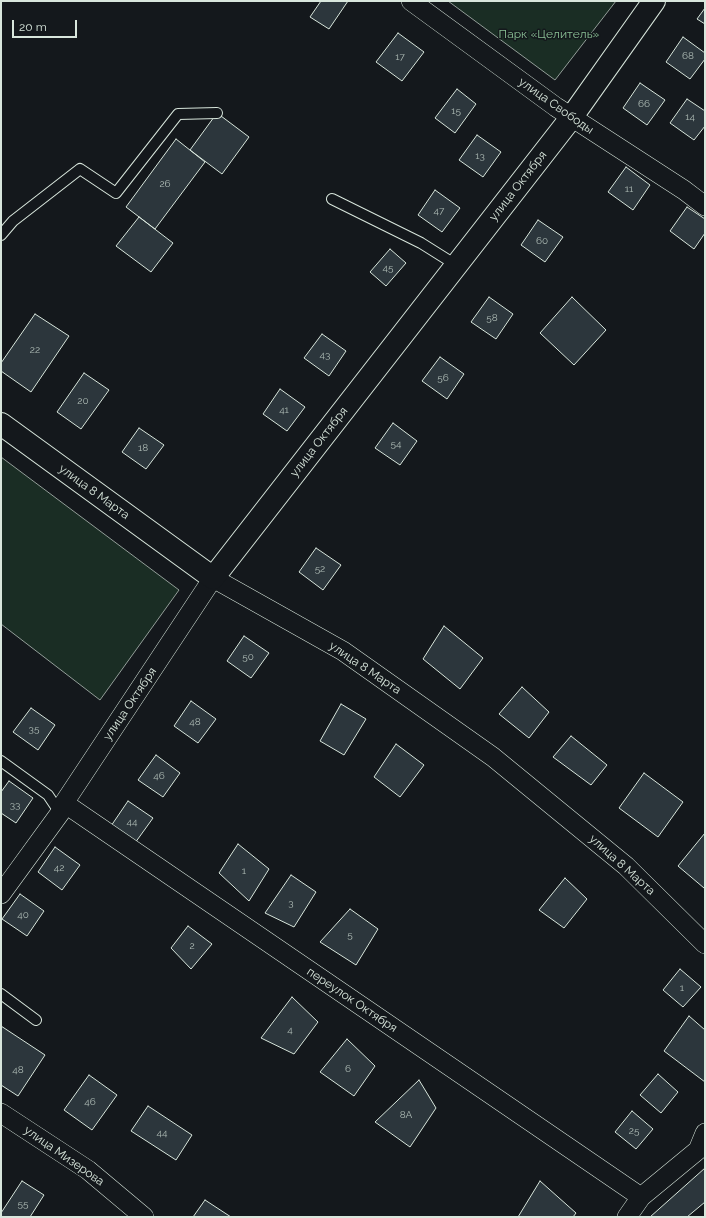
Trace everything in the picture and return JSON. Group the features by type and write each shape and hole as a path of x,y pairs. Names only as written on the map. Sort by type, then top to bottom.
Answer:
{"street":[{"name":"улица Свободы","path":"411,1 571,118 684,190 705,206"},
{"name":"улица Октября","path":"1,894 62,808 214,578 571,118 654,1"},
{"name":"улица 8 Марта","path":"1,424 214,578 343,651 493,757 626,866 705,944"},
{"name":"переулок Октября","path":"62,808 641,1197"},
{"name":"улица Мизерова","path":"1,1113 88,1170 144,1217"},
{"path":"627,1217 641,1197 698,1150 705,1132"}],"lane":[{"path":"1,235 13,221 80,169 116,193 178,114 217,113"},
{"path":"332,199 421,243 456,265"},
{"path":"1,761 48,795 62,808"},
{"path":"1,994 36,1020"}],"green space":[{"name":"Парк «Целитель»","path":"448,1 616,1 555,80"},
{"path":"1,457 179,590 100,700 1,624"}],"building":[{"path":"321,1 348,1 329,29 310,17"},
{"path":"705,8 705,24 697,19"},
{"path":"398,33 424,52 402,81 376,62"},
{"path":"683,37 705,53 705,59 690,79 666,62"},
{"path":"640,83 665,100 647,125 623,108"},
{"path":"457,89 476,104 455,133 435,118"},
{"path":"687,99 705,111 705,126 694,140 670,123"},
{"path":"217,113 249,137 222,174 190,150"},
{"path":"477,135 501,152 483,177 459,160"},
{"path":"176,139 205,162 155,229 126,207"},
{"path":"626,167 650,185 633,210 608,192"},
{"path":"435,190 460,208 442,232 418,215"},
{"path":"687,207 705,219 705,233 694,249 670,231"},
{"path":"139,217 173,243 151,272 116,246"},
{"path":"538,220 563,237 545,262 521,245"},
{"path":"390,249 406,263 386,286 370,272"},
{"path":"489,297 513,314 496,339 471,322"},
{"path":"572,297 606,330 574,365 540,333"},
{"path":"35,314 69,336 31,392 1,371 1,363"},
{"path":"322,334 346,351 329,376 304,358"},
{"path":"440,357 464,374 447,399 422,381"},
{"path":"84,373 109,390 81,429 57,412"},
{"path":"280,389 305,407 287,431 263,414"},
{"path":"393,423 417,441 400,465 375,448"},
{"path":"139,428 164,445 146,469 122,452"},
{"path":"316,548 341,565 323,590 299,572"},
{"path":"444,626 483,658 460,689 423,659"},
{"path":"244,636 269,653 251,678 227,661"},
{"path":"522,687 549,712 529,738 499,714"},
{"path":"191,701 216,719 198,743 174,726"},
{"path":"341,704 366,719 344,755 320,741"},
{"path":"31,708 55,725 38,750 13,732"},
{"path":"571,736 607,765 591,785 553,757"},
{"path":"396,744 424,765 400,797 374,777"},
{"path":"156,755 180,773 163,797 138,780"},
{"path":"644,773 683,802 658,837 619,808"},
{"path":"9,781 33,798 16,823 1,813 1,792"},
{"path":"128,801 153,818 135,843 111,826"},
{"path":"705,833 705,888 704,888 678,866"},
{"path":"238,844 269,869 249,901 219,873"},
{"path":"55,847 80,865 62,890 38,872"},
{"path":"291,875 316,892 294,927 265,913"},
{"path":"565,878 587,899 564,928 539,910"},
{"path":"20,894 44,911 27,936 2,919"},
{"path":"350,909 378,929 356,965 320,942"},
{"path":"188,926 212,944 191,969 171,948"},
{"path":"680,969 701,987 683,1007 663,990"},
{"path":"292,997 318,1022 294,1054 261,1038"},
{"path":"689,1016 705,1030 705,1082 664,1051"},
{"path":"1,1026 45,1055 18,1096 1,1085"},
{"path":"347,1039 375,1066 354,1096 320,1072"},
{"path":"658,1074 678,1092 661,1113 640,1095"},
{"path":"89,1075 117,1095 92,1130 64,1110"},
{"path":"419,1080 436,1108 410,1147 375,1122"},
{"path":"148,1106 192,1135 176,1160 131,1131"},
{"path":"632,1111 653,1129 636,1149 615,1132"},
{"path":"705,1168 705,1202 687,1217 650,1217"},
{"path":"22,1181 44,1195 30,1217 1,1217 1,1213"},
{"path":"540,1181 576,1213 573,1217 518,1217"},
{"path":"205,1200 231,1217 193,1217"}]}
